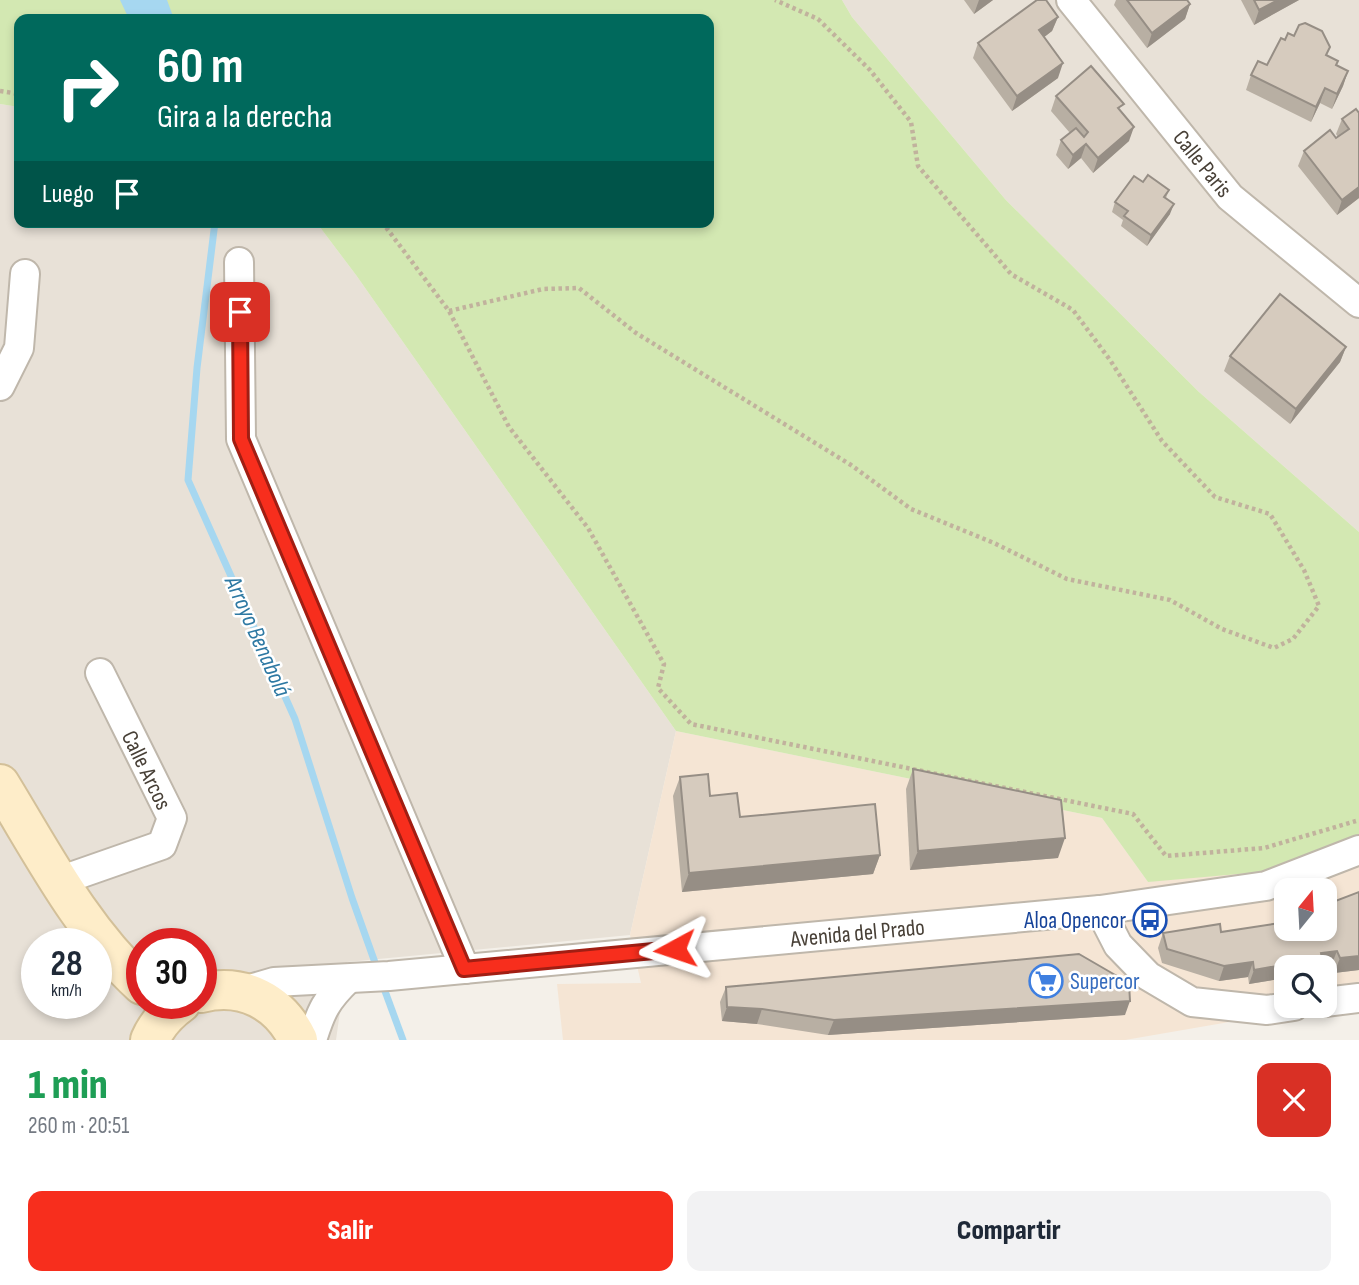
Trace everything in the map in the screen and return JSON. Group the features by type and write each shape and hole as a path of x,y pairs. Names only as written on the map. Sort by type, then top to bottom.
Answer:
{"street":[{"name":"Calle Paris","path":"1071,0 1230,197 1359,303"},
{"path":"239,262 241,439 464,969"},
{"path":"0,386 19,348 25,274"},
{"name":"Calle Arcos","path":"60,881 162,845 172,818 100,673"},
{"path":"0,784 84,922 126,970"},
{"name":"Avenida del Prado","path":"243,991 274,982 464,969 1100,910 1266,886 1359,850"},
{"path":"1100,910 1118,945 1148,976 1192,1002 1274,1009"},
{"path":"312,1040 321,1011 335,991 348,979"},
{"path":"217,991 223,989 243,991 262,999 279,1011 292,1026 298,1040"},
{"path":"1337,1001 1359,998"}],"path":[{"path":"449,311 543,289 579,288 636,333 850,465 911,509 994,543 1067,579 1170,600 1223,629 1274,648 1293,639 1319,606 1304,570 1270,514 1215,497 1162,441 1110,360 1073,310 1011,274 918,166 911,122 870,70 818,19 775,0"},
{"path":"387,228 449,311 509,427 588,528 664,664 658,688 691,724 1133,814 1166,856 1265,848 1356,821"}],"shaded area":[{"path":"842,0 1359,0 1359,532 1199,392 1005,199 852,17"},
{"path":"0,104 14,106 14,228 321,228 676,731 630,935 347,962 336,1040 0,1040"},
{"path":"676,731 1102,818 1148,882 1359,837 1359,1000 1337,1004 1337,955 1274,955 1274,1014 1125,1040 563,1040 557,984 641,983 630,935"}],"green space":[{"path":"0,0 842,0 852,17 1005,199 1199,392 1359,532 1359,837 1273,871 1148,882 1102,818 676,731 321,228 714,228 714,14 14,14 14,106 0,104"}],"water":[{"path":"120,0 167,0 172,14 127,14"}],"building":[{"path":"1037,0 1046,0 1058,17 1039,30 1063,63 1017,96 978,43"},
{"path":"1127,0 1187,0 1190,4 1152,33"},
{"path":"1254,0 1278,0 1259,10"},
{"path":"1305,23 1322,31 1330,47 1326,55 1338,61 1336,65 1348,71 1337,94 1325,88 1316,107 1251,75 1258,61 1267,65 1281,38 1285,40 1288,33 1294,36 1299,25"},
{"path":"1091,66 1124,104 1118,108 1134,127 1098,158 1086,144 1073,155 1061,140 1076,128 1084,137 1088,132 1056,96"},
{"path":"1356,109 1359,113 1359,187 1342,200 1304,151 1330,130 1336,138 1349,129 1342,119"},
{"path":"1148,175 1169,190 1164,197 1174,204 1151,235 1124,216 1128,211 1115,202 1134,176 1143,182"},
{"path":"1280,294 1346,347 1296,409 1230,356"},
{"path":"913,769 1061,800 1065,838 918,851"},
{"path":"708,774 710,796 737,793 740,817 875,804 880,855 689,873 680,777"},
{"path":"1359,892 1359,956 1340,958 1337,951 1321,955 1274,955 1274,966 1254,970 1253,962 1224,966 1167,949 1163,933 1220,924 1221,932 1274,924 1274,942 1337,942 1337,900"},
{"path":"1079,954 1129,983 1130,1001 834,1020 762,1009 727,1007 726,987"}],"waterway":[{"name":"Arroyo Benabolá","path":"214,228 197,368 188,480 295,719 378,971"},
{"name":"Arroyo Benabolá","path":"382,983 403,1040"}],"place":[{"name":"Aloa Opencor","path":"1150,920"},
{"name":"Supercor","path":"1046,981"}],"route":[{"path":"240,312 241,439 464,969 675,949"}]}
